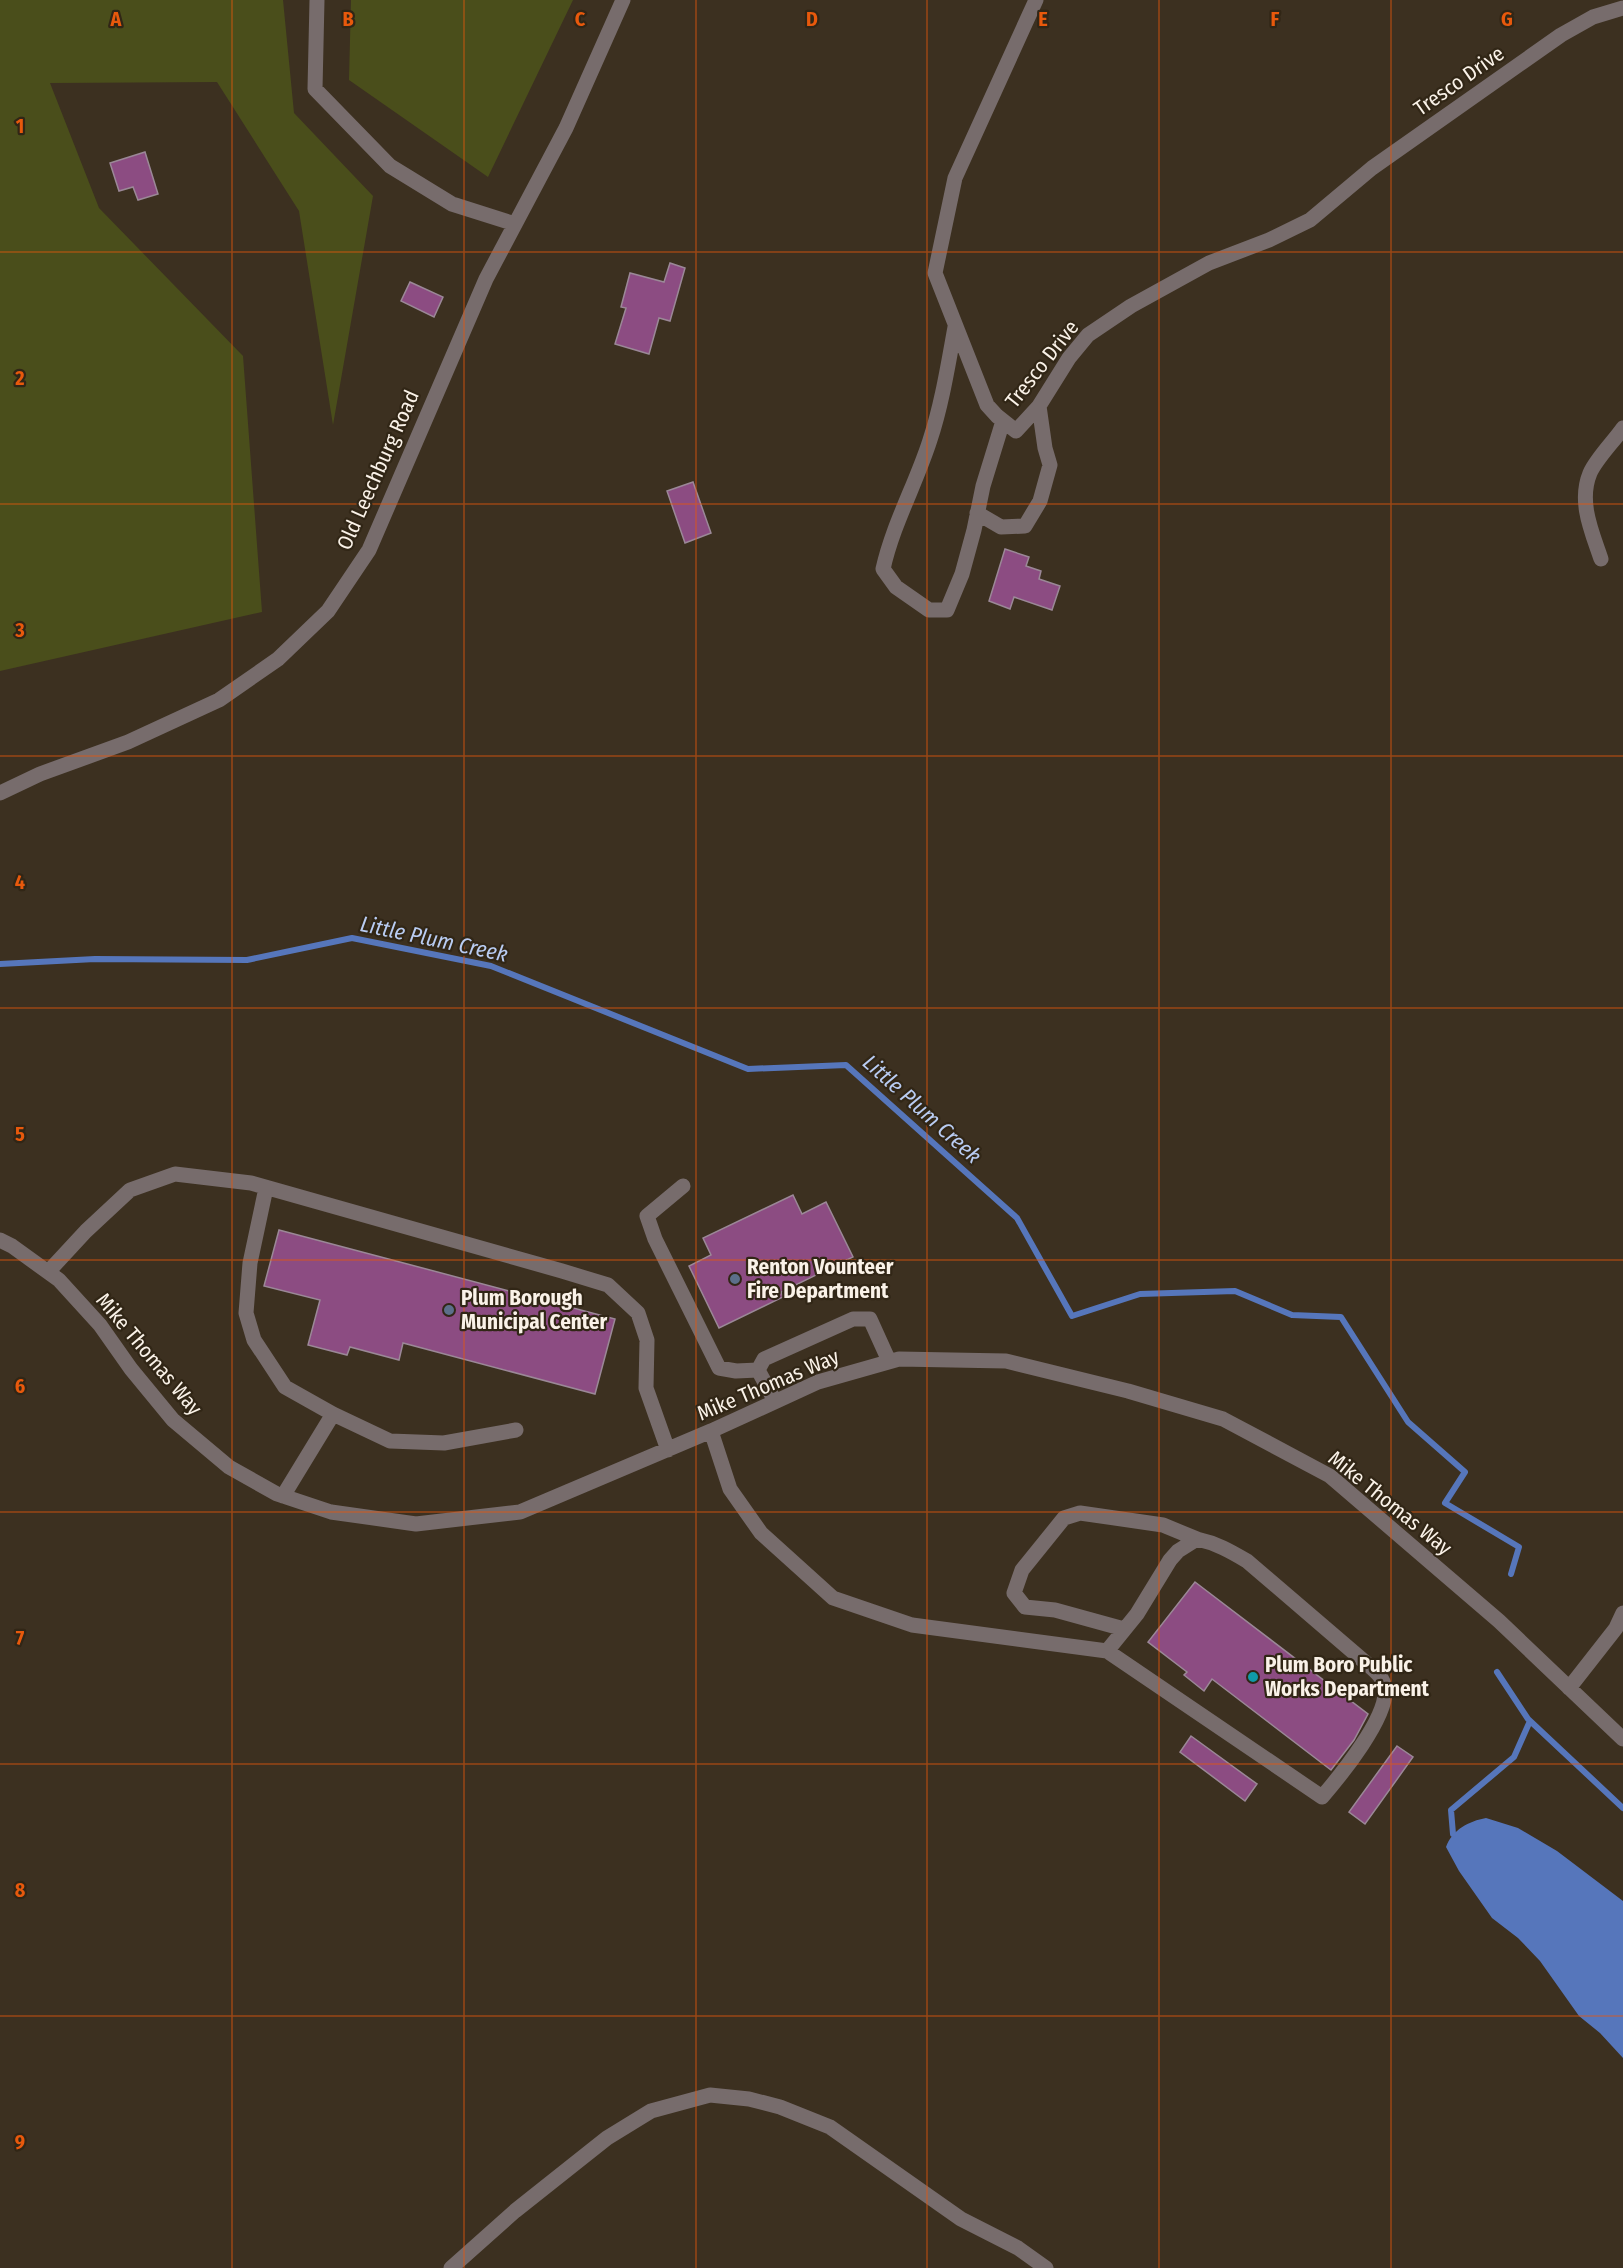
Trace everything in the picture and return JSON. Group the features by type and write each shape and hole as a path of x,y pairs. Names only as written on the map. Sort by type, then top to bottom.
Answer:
{"street":[{"path":"317,0 315,89 390,166 452,204 515,224"},
{"name":"Old Leechburg Road","path":"0,793 40,774 128,742 219,700 278,659 328,611 369,550 486,279 567,128 623,0"},
{"name":"Tresco Drive","path":"1036,0 955,178 935,273 987,405 1016,431 1040,406 1069,358 1088,335 1131,306 1209,263 1269,240 1310,220 1372,168 1562,35 1593,17 1623,8"},
{"path":"955,327 946,378 930,440 890,540 883,569 896,587 929,610 947,610 962,574 982,486 1003,421"},
{"path":"977,513 1001,527 1025,526 1040,501 1050,465 1045,448 1040,406"},
{"path":"1601,559 1587,517 1586,496 1590,473 1623,428"},
{"path":"48,1272 86,1231 130,1190 175,1174 252,1184 608,1285 638,1313 647,1341 646,1388 668,1449"},
{"path":"682,1186 647,1216 655,1239 719,1368 736,1371 758,1370"},
{"path":"266,1188 250,1263 246,1313 254,1340 285,1387 333,1414 390,1441 444,1443 516,1430"},
{"name":"Mike Thomas Way","path":"0,1240 59,1280 100,1325 131,1369 173,1420 229,1467 283,1496 331,1512 416,1524 520,1512 711,1431 818,1382 899,1359 1006,1361 1128,1391 1223,1419 1330,1476 1499,1622 1623,1739"},
{"path":"758,1370 764,1359 853,1319 870,1319 890,1361"},
{"path":"758,1370 775,1401"},
{"path":"283,1496 333,1414"},
{"path":"711,1431 730,1489 761,1533 833,1598 912,1625 1107,1650 1322,1797 1343,1772 1378,1718 1385,1700 1385,1687 1380,1676 1247,1561 1226,1549 1163,1525 1080,1513 1064,1518 1022,1570 1014,1593 1025,1607 1055,1610 1124,1629"},
{"path":"1107,1650 1137,1614 1170,1560 1178,1551 1197,1539"},
{"path":"1569,1688 1616,1628 1623,1613"},
{"path":"451,2268 515,2211 607,2138 651,2111 710,2096 749,2099 780,2106 830,2127 961,2219 1018,2248 1046,2268"}],"green space":[{"path":"0,0 283,0 294,113 373,196 333,425 299,211 217,82 50,83 99,208 243,356 262,612 0,671"},
{"path":"351,0 573,0 488,177 349,80"}],"water":[{"path":"1486,1818 1518,1828 1557,1851 1623,1901 1623,2058 1600,2033 1579,2016 1540,1961 1518,1938 1492,1918 1459,1871 1446,1847 1449,1841 1462,1827"}],"building":[{"path":"145,152 158,194 138,200 133,187 119,191 110,163"},
{"path":"670,263 685,268 670,321 659,318 649,354 615,344 626,308 621,307 630,273 664,282"},
{"path":"410,282 443,297 434,317 401,301"},
{"path":"693,482 711,533 685,543 667,491"},
{"path":"1005,549 1029,557 1026,566 1041,571 1039,579 1060,586 1052,610 1014,597 1010,609 989,601"},
{"path":"793,1195 802,1214 826,1202 853,1257 781,1292 783,1297 719,1328 689,1266 711,1255 703,1238"},
{"name":"Plum Borough Municipal Center","path":"279,1230 615,1319 595,1394 403,1343 399,1360 350,1347 347,1355 308,1345 320,1300 264,1286"},
{"name":"Plum Boro Public Works Department","path":"1195,1582 1368,1714 1354,1740 1331,1770 1212,1679 1204,1691 1184,1675 1187,1672 1148,1642"},
{"path":"1191,1736 1257,1784 1245,1801 1180,1752"},
{"path":"1397,1746 1413,1757 1365,1824 1349,1812"}],"waterway":[{"name":"Little Plum Creek","path":"0,964 95,959 247,960 352,938 491,966 748,1069 846,1065 1017,1218 1072,1316 1140,1294 1235,1291 1292,1315 1341,1317 1408,1422 1465,1472 1445,1503 1519,1547 1511,1574"},
{"name":"Little Plum Creek","path":"1497,1672 1528,1719 1623,1808"},
{"path":"1453,1834 1451,1810 1514,1757 1530,1721"}],"place":[{"name":"Renton Vounteer Fire Department","path":"735,1279"},
{"name":"Plum Borough Municipal Center","path":"449,1310"},
{"name":"Plum Boro Public Works Department","path":"1253,1677"}]}
